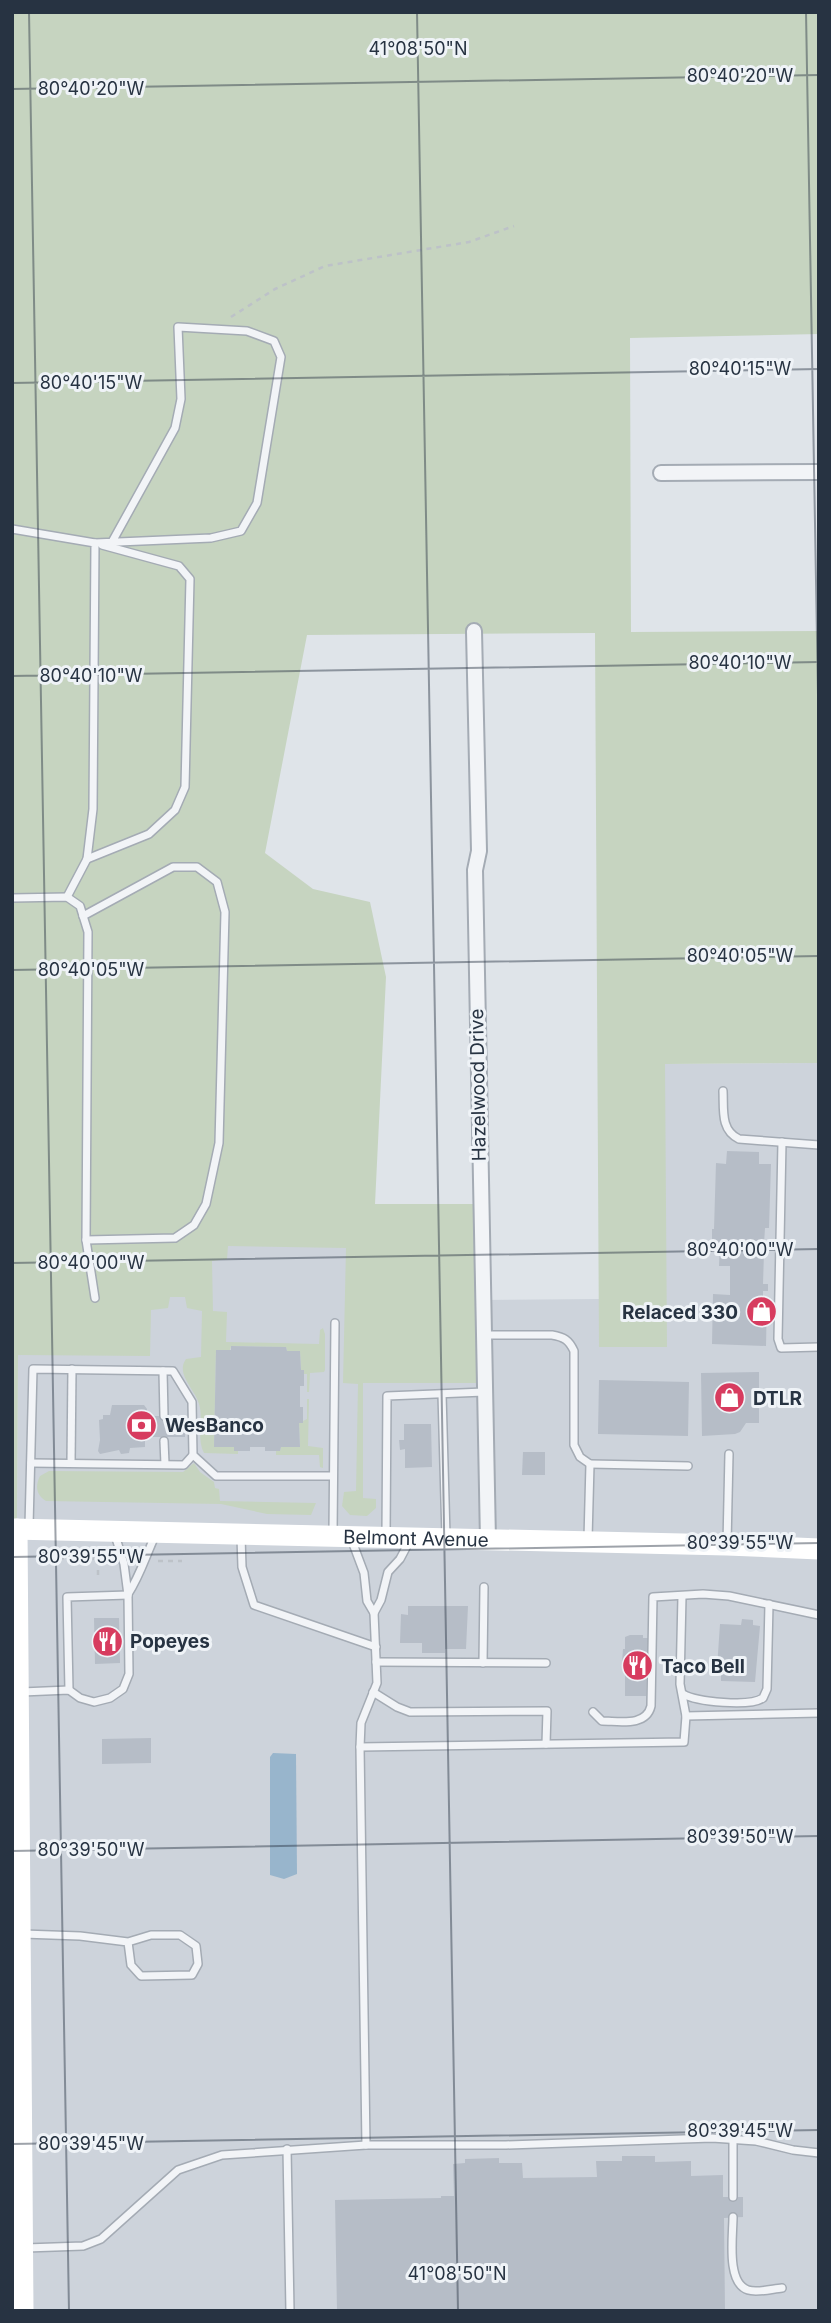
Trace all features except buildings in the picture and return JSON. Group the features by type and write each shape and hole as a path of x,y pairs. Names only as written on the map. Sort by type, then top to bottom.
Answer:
{"main road":[{"name":"Belmont Avenue","path":"19,1529 819,1549"},
{"path":"19,1529 15,1796 19,1934 16,1995 17,2249 23,2311"}],"street":[{"path":"661,473 819,472"},
{"name":"Hazelwood Drive","path":"474,631 479,851 475,870 488,1541"}],"lane":[{"path":"95,543 211,538 241,531 257,503 281,357 274,341 247,331 178,327 181,399 175,428 112,542"},
{"path":"12,528 95,543 178,566 190,579 185,787 175,810 149,834 87,859"},
{"path":"67,897 87,859 93,809 95,543"},
{"path":"83,916 173,867 197,867 217,882 225,912 219,1143 206,1204 194,1225 175,1238 86,1240"},
{"path":"12,898 67,897 80,906 88,932 86,1240 95,1298"},
{"path":"723,1091 726,1128 731,1135 739,1139 819,1145"},
{"path":"782,1142 778,1339 781,1348 819,1347"},
{"path":"335,1323 333,1476 342,1537 364,1573 367,1601 374,1613 376,1647 377,1683 361,1723 360,1747 366,2145"},
{"path":"483,1335 552,1335 570,1342 574,1351 574,1446 580,1457 590,1464 688,1466"},
{"path":"19,1529 31,1463 33,1369 173,1371 192,1402 193,1455 184,1465 31,1463"},
{"path":"71,1463 72,1370"},
{"path":"163,1371 164,1416"},
{"path":"386,1539 387,1396 484,1392"},
{"path":"442,1394 447,1540"},
{"path":"164,1441 165,1464"},
{"path":"727,1545 729,1454"},
{"path":"193,1455 216,1476 333,1476"},
{"path":"588,1542 590,1464"},
{"path":"18,1692 69,1690 80,1698 94,1702 110,1698 123,1689 129,1674 128,1595 124,1564 114,1531"},
{"path":"128,1595 139,1578 141,1564 157,1532"},
{"path":"241,1535 242,1567 254,1605 376,1647"},
{"path":"374,1613 381,1600 388,1572 400,1559 410,1539"},
{"path":"483,1663 484,1587"},
{"path":"69,1690 67,1597 128,1595"},
{"path":"360,1747 684,1742 686,1716 680,1684 682,1596"},
{"path":"593,1712 602,1721 641,1720 649,1714 653,1597 729,1596 819,1615"},
{"path":"683,1694 696,1700 708,1701 755,1702 763,1698 767,1689 769,1604"},
{"path":"376,1662 546,1663"},
{"path":"373,1692 410,1712 547,1711 546,1744"},
{"path":"686,1716 819,1713"},
{"path":"19,1934 128,1941 151,1935 180,1935 196,1946 198,1964 192,1975 141,1976 131,1965 128,1941"},
{"path":"733,2140 733,2197"},
{"path":"17,2249 83,2246 101,2239 178,2170 222,2155 366,2145 506,2146 733,2140 818,2151"},
{"path":"287,2149 290,2311"},
{"path":"733,2217 733,2271 737,2283 749,2290 782,2288"}],"path":[{"path":"212,329 275,289 325,266 469,243 514,226"},
{"path":"98,1559 98,1578"}],"shaded area":[{"path":"819,1063 819,2311 23,2311 18,1355 144,1355 145,1287 208,1238 345,1204 482,1300 599,1299 600,1347 665,1064"}],"green space":[{"path":"12,12 819,12 819,334 630,338 631,632 819,631 819,1063 665,1064 667,1347 599,1347 595,633 307,635 265,853 313,889 370,902 386,977 375,1204 480,1204 479,1383 363,1383 363,1498 376,1499 376,1508 367,1516 350,1515 342,1506 344,1492 356,1491 358,1384 343,1383 346,1248 228,1246 227,1259 212,1261 213,1311 227,1312 226,1342 319,1344 320,1330 323,1328 325,1370 310,1373 309,1392 307,1374 301,1370 300,1351 287,1351 286,1347 231,1346 230,1350 216,1350 214,1447 234,1447 238,1454 204,1453 199,1404 183,1370 186,1359 201,1357 202,1311 187,1308 185,1297 170,1297 168,1308 151,1310 150,1356 18,1355 17,1529 12,1529"},
{"path":"307,1399 308,1446 323,1448 323,1468 320,1467 319,1455 276,1455 276,1451 280,1451 281,1447 300,1446 299,1423 307,1419"},
{"path":"194,1463 200,1472 214,1482 215,1488 219,1489 220,1501 316,1503 311,1515 267,1514 221,1504 46,1501 37,1490 40,1476 49,1471 183,1472"}],"water":[{"path":"273,1753 296,1754 297,1874 284,1879 270,1875 270,1757"}],"place":[{"name":"Relaced 330","path":"761,1312"},
{"name":"DTLR","path":"730,1398"},
{"name":"WesBanco","path":"142,1425"},
{"name":"Popeyes","path":"107,1641"},
{"name":"Taco Bell","path":"638,1666"}]}
